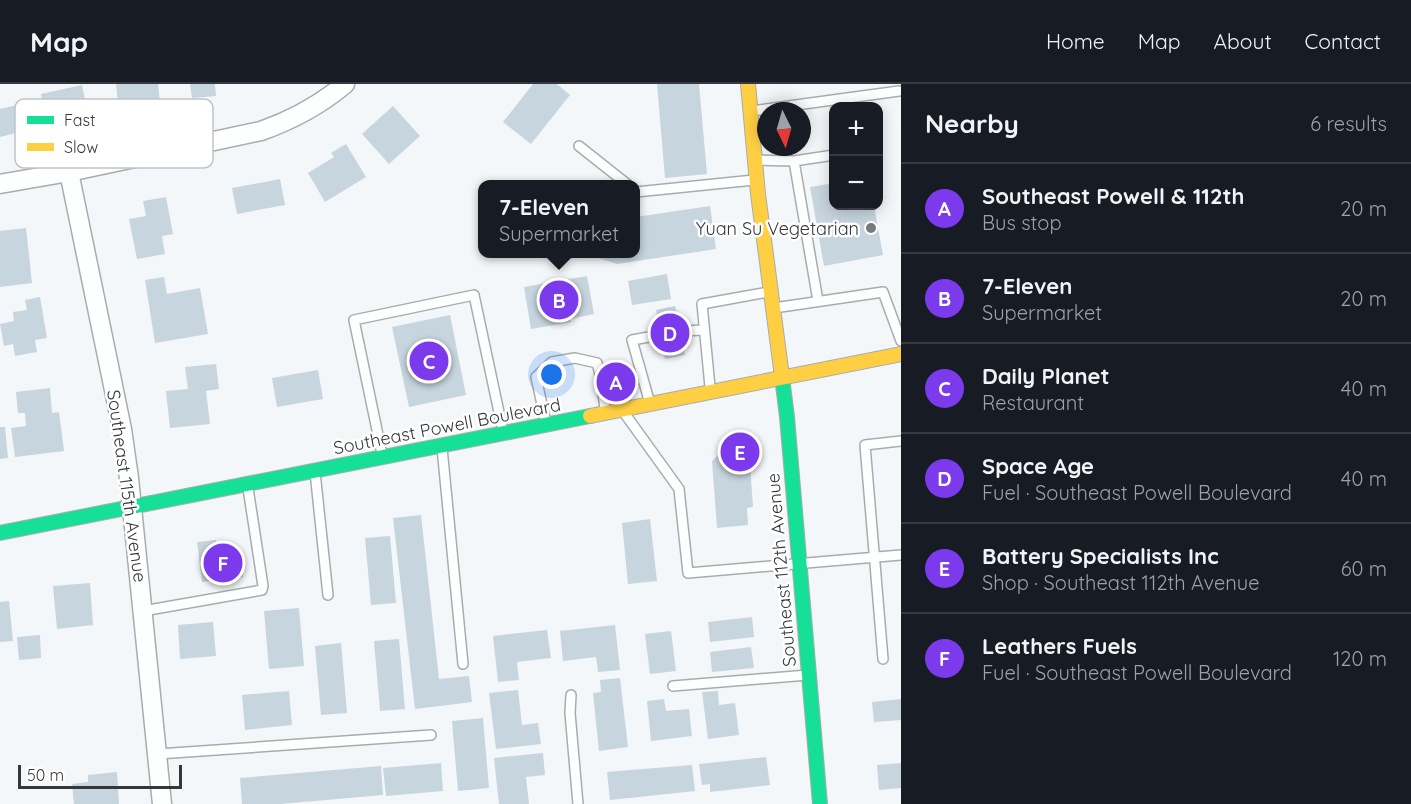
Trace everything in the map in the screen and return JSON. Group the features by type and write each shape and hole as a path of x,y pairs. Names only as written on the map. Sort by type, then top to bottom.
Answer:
{"main road":[{"name":"Southeast 112th Avenue","path":"748,84 757,179 782,378 820,804"},
{"name":"Southeast Powell Boulevard","path":"0,533 901,354"}],"street":[{"path":"213,141 261,131 285,122 330,97 345,84"},
{"path":"0,184 88,168"},
{"name":"Southeast 115th Avenue","path":"69,172 122,429 133,505 162,804"}],"lane":[{"path":"751,112 899,91"},
{"path":"579,146 622,180"},
{"path":"755,160 794,161 829,156"},
{"path":"794,161 818,301"},
{"path":"640,192 757,179"},
{"path":"773,308 883,291 901,341"},
{"path":"711,393 702,304 771,292"},
{"path":"382,457 354,320 474,295 503,434"},
{"path":"680,331 704,330"},
{"path":"650,405 632,340 660,335"},
{"path":"546,426 536,377 552,362 575,358 597,363 606,414"},
{"path":"622,411 679,489 688,573 901,555"},
{"path":"883,659 865,445 901,441"},
{"path":"442,445 463,664"},
{"path":"315,470 328,595"},
{"path":"143,611 262,590 247,483"},
{"path":"674,686 808,675"},
{"path":"571,694 570,713 578,804"},
{"path":"158,754 431,735"}],"building":[{"path":"116,84 158,84 160,99 118,99"},
{"path":"190,84 215,84 216,96 192,98"},
{"path":"533,84 557,84 570,95 531,144 503,122"},
{"path":"657,84 699,84 707,174 665,178"},
{"path":"82,85 85,99 42,99 41,94"},
{"path":"15,106 15,133 0,137 0,109"},
{"path":"393,106 420,136 389,164 362,134"},
{"path":"346,144 366,177 325,202 308,173 334,157 331,153"},
{"path":"280,179 285,205 237,214 232,188"},
{"path":"829,184 829,210 875,210 883,255 824,266 810,187"},
{"path":"166,197 173,234 162,236 165,254 137,259 129,219 146,216 143,201"},
{"path":"710,206 716,249 617,264 598,258 640,258 640,216"},
{"path":"26,228 32,283 0,287 0,231"},
{"path":"667,274 671,299 632,305 628,281"},
{"path":"587,276 594,314 570,319 571,322 531,329 524,287"},
{"path":"164,277 167,294 200,288 208,334 155,343 145,280"},
{"path":"40,297 47,338 35,340 37,352 15,356 13,344 4,346 0,324 14,321 13,312 27,310 25,300"},
{"path":"675,306 685,355 665,359 656,310"},
{"path":"450,315 466,395 409,407 392,327"},
{"path":"216,364 219,389 206,391 210,424 170,428 166,391 188,389 185,367"},
{"path":"318,370 323,399 277,407 272,378"},
{"path":"50,388 52,413 59,412 64,451 15,457 11,428 26,426 25,413 18,413 16,392"},
{"path":"0,427 5,427 8,458 0,459"},
{"path":"748,436 753,507 747,508 748,525 717,528 712,461 723,450 722,438"},
{"path":"421,515 439,679 469,676 472,702 415,709 393,518"},
{"path":"650,519 657,581 628,584 622,523"},
{"path":"390,536 396,603 371,605 365,538"},
{"path":"216,540 217,554 241,551 243,577 202,582 197,542"},
{"path":"90,583 93,625 57,629 53,586"},
{"path":"9,601 13,641 0,642 0,602"},
{"path":"299,608 304,666 269,669 264,611"},
{"path":"752,617 754,637 710,642 708,622"},
{"path":"213,622 216,656 180,659 178,625"},
{"path":"615,625 620,670 598,672 596,657 563,661 560,631"},
{"path":"547,630 551,658 517,662 519,680 498,682 493,636"},
{"path":"671,631 676,671 650,674 645,634"},
{"path":"40,635 41,658 19,660 17,637"},
{"path":"399,639 405,709 380,711 374,641"},
{"path":"341,643 347,713 321,715 315,646"},
{"path":"751,647 754,668 712,672 710,652"},
{"path":"620,678 628,747 599,751 593,693 601,692 600,680"},
{"path":"518,690 522,725 538,723 541,744 496,749 489,693"},
{"path":"289,691 292,725 245,730 242,695"},
{"path":"718,691 719,705 735,703 739,735 708,739 702,692"},
{"path":"664,699 666,711 689,709 692,736 651,741 647,701"},
{"path":"901,699 901,720 874,722 872,702"},
{"path":"483,718 489,788 458,791 452,721"},
{"path":"543,753 545,775 526,777 529,804 499,804 494,758"},
{"path":"766,757 770,785 710,792 710,784 702,785 699,764"},
{"path":"441,763 443,791 386,796 383,768"},
{"path":"901,763 901,788 879,790 877,765"},
{"path":"692,765 695,791 610,800 607,772"},
{"path":"381,766 383,795 280,804 242,804 240,778"},
{"path":"117,772 119,804 74,804 72,784 88,782 88,775"}],"traffic: fast":[{"path":"781,369 820,804"},
{"path":"0,533 590,416"}],"traffic: slow":[{"path":"748,84 758,194 781,369"},
{"path":"590,416 901,354"}],"place":[{"name":"Yuan Su Vegetarian","path":"871,228"},
{"name":"7-Eleven","path":"559,300"},
{"name":"Space Age","path":"670,333"},
{"name":"Daily Planet","path":"429,361"},
{"name":"Southeast Powell & 112th","path":"616,382"},
{"name":"Battery Specialists Inc","path":"740,452"},
{"name":"Leathers Fuels","path":"223,563"}]}
